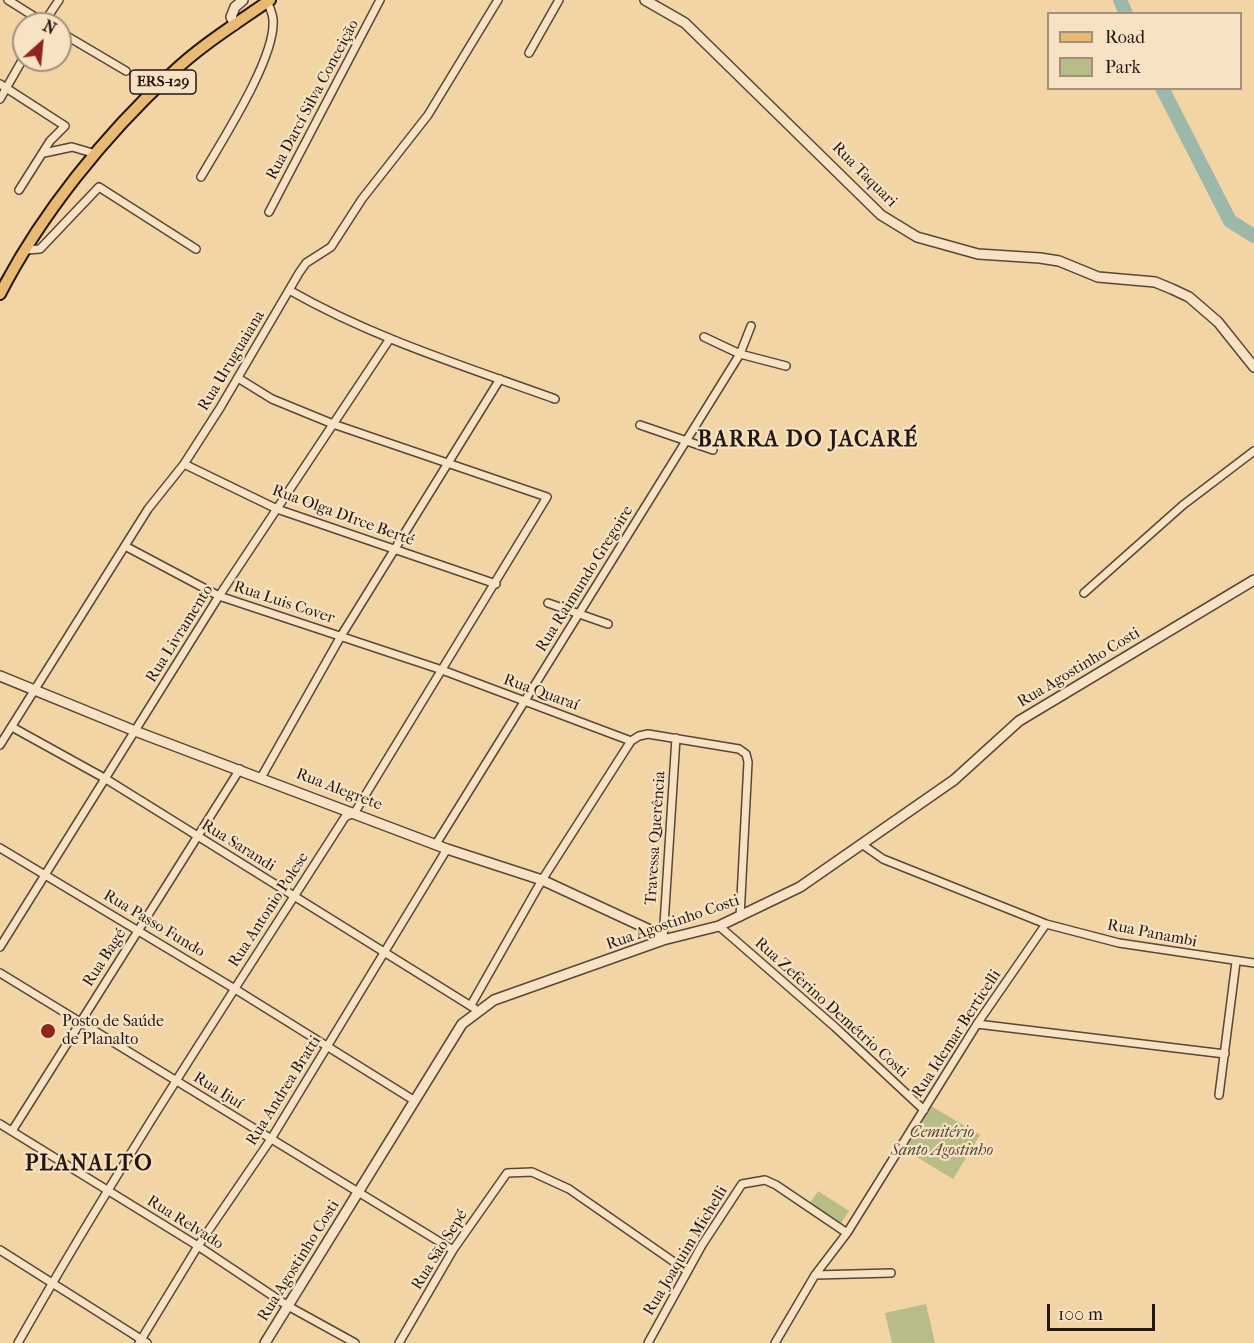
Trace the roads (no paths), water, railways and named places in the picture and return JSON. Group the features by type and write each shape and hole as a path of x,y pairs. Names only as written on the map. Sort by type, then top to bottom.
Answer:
{"main road":[{"name":"ERS-129","path":"0,294 26,250 96,154 172,73 269,1"}],"street":[{"path":"8,0 26,12"},
{"path":"235,25 231,17 235,7 243,0"},
{"name":"Rua Darcí Silva Conceição","path":"269,212 380,0"},
{"name":"Rua Uruguaiana","path":"0,745 148,509 184,464 306,264 331,247 362,199 428,115 498,0"},
{"path":"529,53 559,0"},
{"name":"Rua Taquari","path":"645,0 685,23 881,215 898,228 917,237 978,254 1059,261 1098,277 1155,282 1172,288 1189,297 1218,322 1254,367"},
{"path":"201,177 261,66 272,35 273,19 269,1"},
{"path":"72,39 126,71"},
{"path":"0,99 3,86 13,72"},
{"path":"3,86 65,126 50,141 19,190"},
{"path":"44,153 72,147 96,154"},
{"path":"26,250 40,249 99,187 196,249"},
{"path":"289,290 334,315 389,340 555,399"},
{"name":"Rua Raimundo Gregoire","path":"436,844 740,354 751,326"},
{"path":"704,337 740,354 786,366"},
{"name":"Rua Livramento","path":"0,947 219,596 389,340"},
{"path":"238,378 272,399 333,424 448,465"},
{"path":"262,776 341,636 500,379"},
{"path":"640,424 713,450"},
{"path":"1084,593 1183,505 1254,451"},
{"name":"Rua Olga DIrce Berté","path":"184,464 277,509 496,584"},
{"name":"Rua Antonio Polese","path":"18,1343 52,1283 235,988 345,817 355,812 547,497 448,465"},
{"name":"Rua Luis Cover","path":"125,546 219,596 442,670"},
{"name":"Rua Agostinho Costi","path":"265,1343 462,1024 474,1009 663,940 719,926 801,887 954,780 1019,721 1254,580"},
{"path":"548,603 608,624"},
{"name":"Rua Quaraí","path":"442,670 631,741"},
{"name":"Rua Alegrete","path":"0,676 447,849 542,880 650,930 663,940"},
{"name":"Rua Sarandi","path":"12,727 106,779 474,1009"},
{"path":"474,1009 542,880 631,741 648,734 739,749 746,754 748,762 740,917"},
{"name":"Travessa Querência","path":"663,940 676,738"},
{"name":"Rua Bagé","path":"12,1131 240,769"},
{"name":"Rua Panambi","path":"863,845 883,859 1046,924 1119,943 1236,963 1254,963"},
{"name":"Rua Passo Fundo","path":"0,848 235,988 416,1101"},
{"name":"Rua Andrea Bratti","path":"142,1342 198,1246 271,1139 328,1047 447,849"},
{"name":"Rua Idemar Berticelli","path":"775,1343 814,1275 847,1233 977,1024 1046,924"},
{"name":"Rua Zeferino Demétrio Costi","path":"719,926 835,1027 924,1110"},
{"path":"1219,1095 1236,963"},
{"name":"Rua Ijuí","path":"0,973 453,1250"},
{"path":"977,1024 1225,1054"},
{"name":"Rua Relvado","path":"0,1124 198,1246 288,1306 355,1343"},
{"name":"Rua São Sepé","path":"399,1343 453,1250 507,1173 532,1172 569,1189 687,1271"},
{"name":"Rua Joaquim Michelli","path":"648,1343 687,1271 742,1184 765,1180 777,1185 847,1233"},
{"path":"0,1251 142,1342"},
{"path":"814,1275 891,1273"}],"waterway":[{"path":"1120,0 1125,12"},
{"path":"1163,90 1230,221 1254,236"}],"place":[{"name":"Posto de Saúde de Planalto","path":"48,1031"}],"district":[{"name":"BARRA DO JACARÉ","path":"808,441"},
{"name":"PLANALTO","path":"89,1165"}],"park label":[{"name":"Cemitério Santo Agostinho","path":"942,1142"}]}
